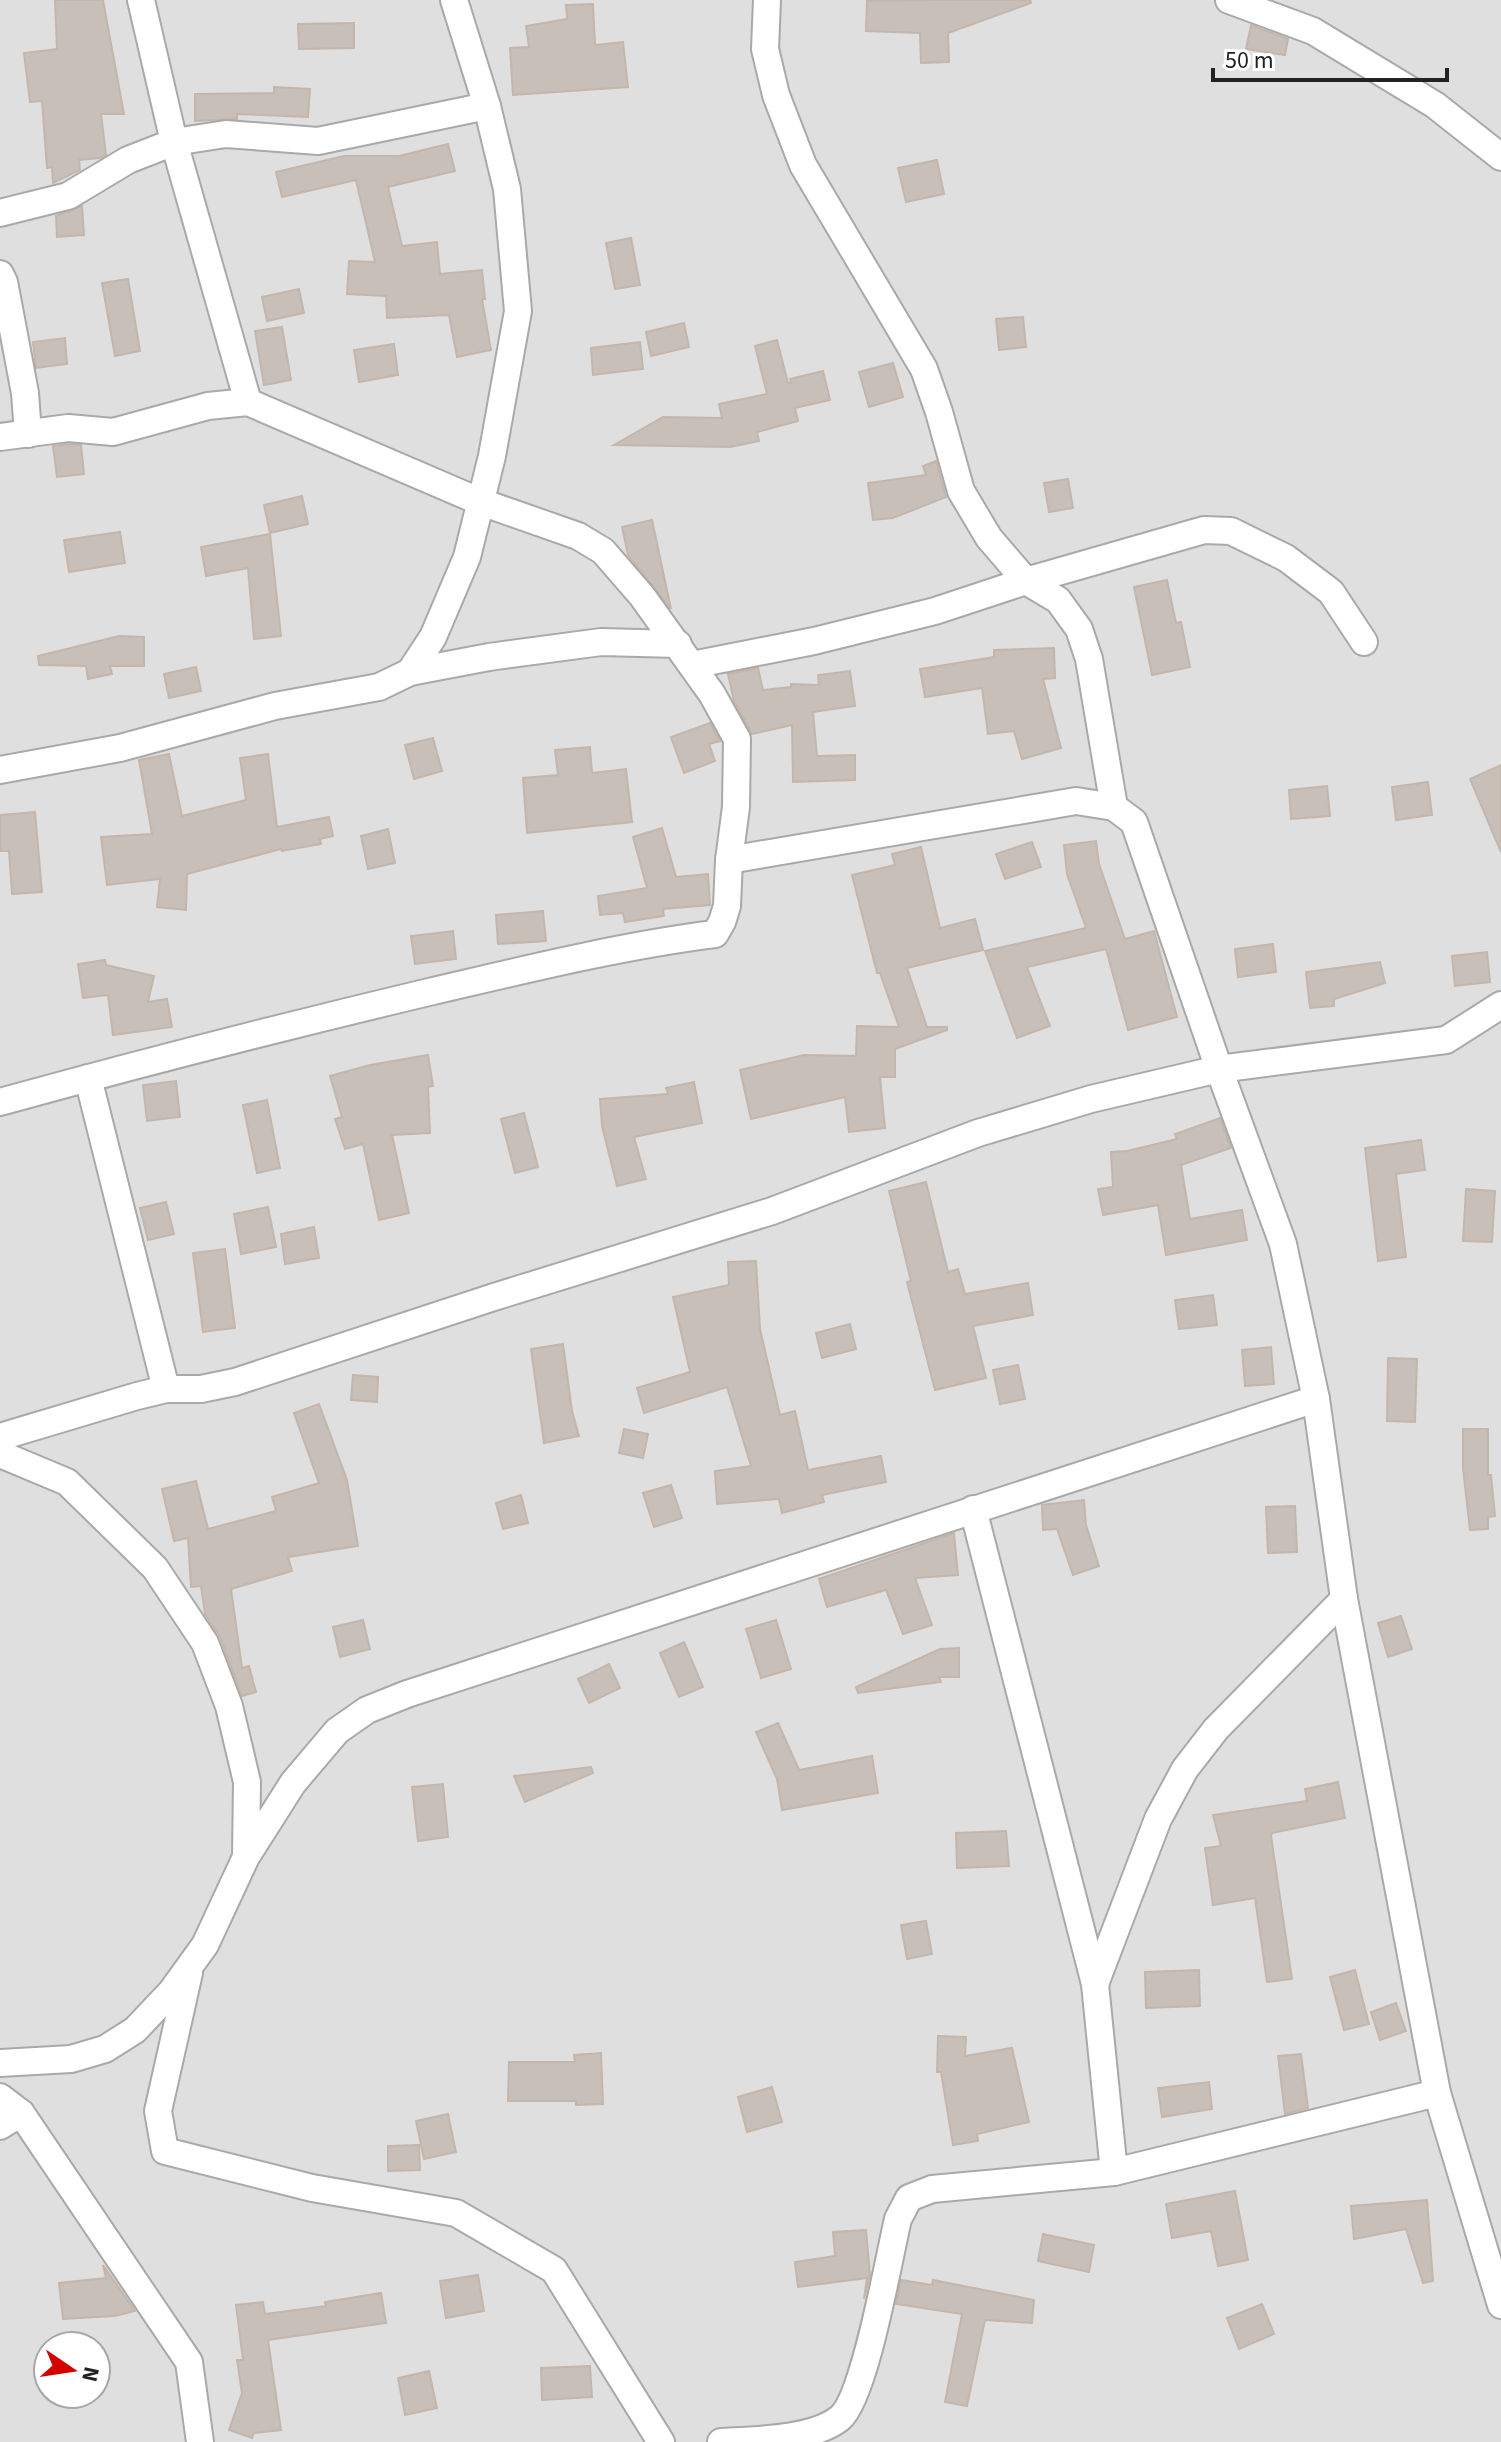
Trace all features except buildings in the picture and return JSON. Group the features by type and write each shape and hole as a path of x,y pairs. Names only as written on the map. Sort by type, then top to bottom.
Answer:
{"street":[{"path":"141,0 174,142 248,402"},
{"path":"410,672 433,637 467,557 492,456 518,311 507,189 487,106 454,0"},
{"path":"767,0 765,49 776,95 803,165 924,369 961,491 989,538 1026,581 1058,600 1079,629 1089,659 1114,807"},
{"path":"1229,0 1313,31 1435,105 1501,157"},
{"path":"0,213 68,196 128,160 174,142 226,134 318,141 487,106"},
{"path":"0,274 25,393 28,434"},
{"path":"0,437 68,428 113,432 208,406 248,402 481,502 578,536 603,551 642,596 712,694 737,739 736,807 727,906 715,934 681,938 511,973 298,1023 0,1102"},
{"path":"0,770 120,748 275,706 379,687 410,672 489,657 601,642 685,655 814,641 922,614 1204,530 1231,531 1286,558 1331,592 1364,642"},
{"path":"729,860 1076,801 1114,807 1134,822 1283,1244 1316,1399 1344,1599 1437,2093 1501,2305"},
{"path":"0,1437 166,1389 201,1389 235,1382 494,1297 772,1211 978,1133 1091,1099 1219,1069 1446,1040 1501,1005"},
{"path":"88,1078 166,1389"},
{"path":"0,2063 71,2059 105,2049 135,2030 171,1992 205,1945 246,1857 293,1783 337,1731 367,1710 407,1694 1316,1399"},
{"path":"0,1454 67,1482 155,1568 205,1643 229,1706 247,1782 246,1857"},
{"path":"973,1509 1095,1984 1114,2172"},
{"path":"1095,1984 1158,1819 1185,1769 1216,1729 1344,1599"},
{"path":"191,1965 158,2111 165,2151 312,2188 456,2213 554,2270 661,2442"},
{"path":"721,2442 807,2433 841,2417 862,2377 898,2219 909,2198 932,2189 1114,2172 1437,2093"},
{"path":"0,2097 10,2120 189,2362 200,2442"}],"shaded area":[{"path":"0,0 1501,0 1501,2442 0,2442"}]}
